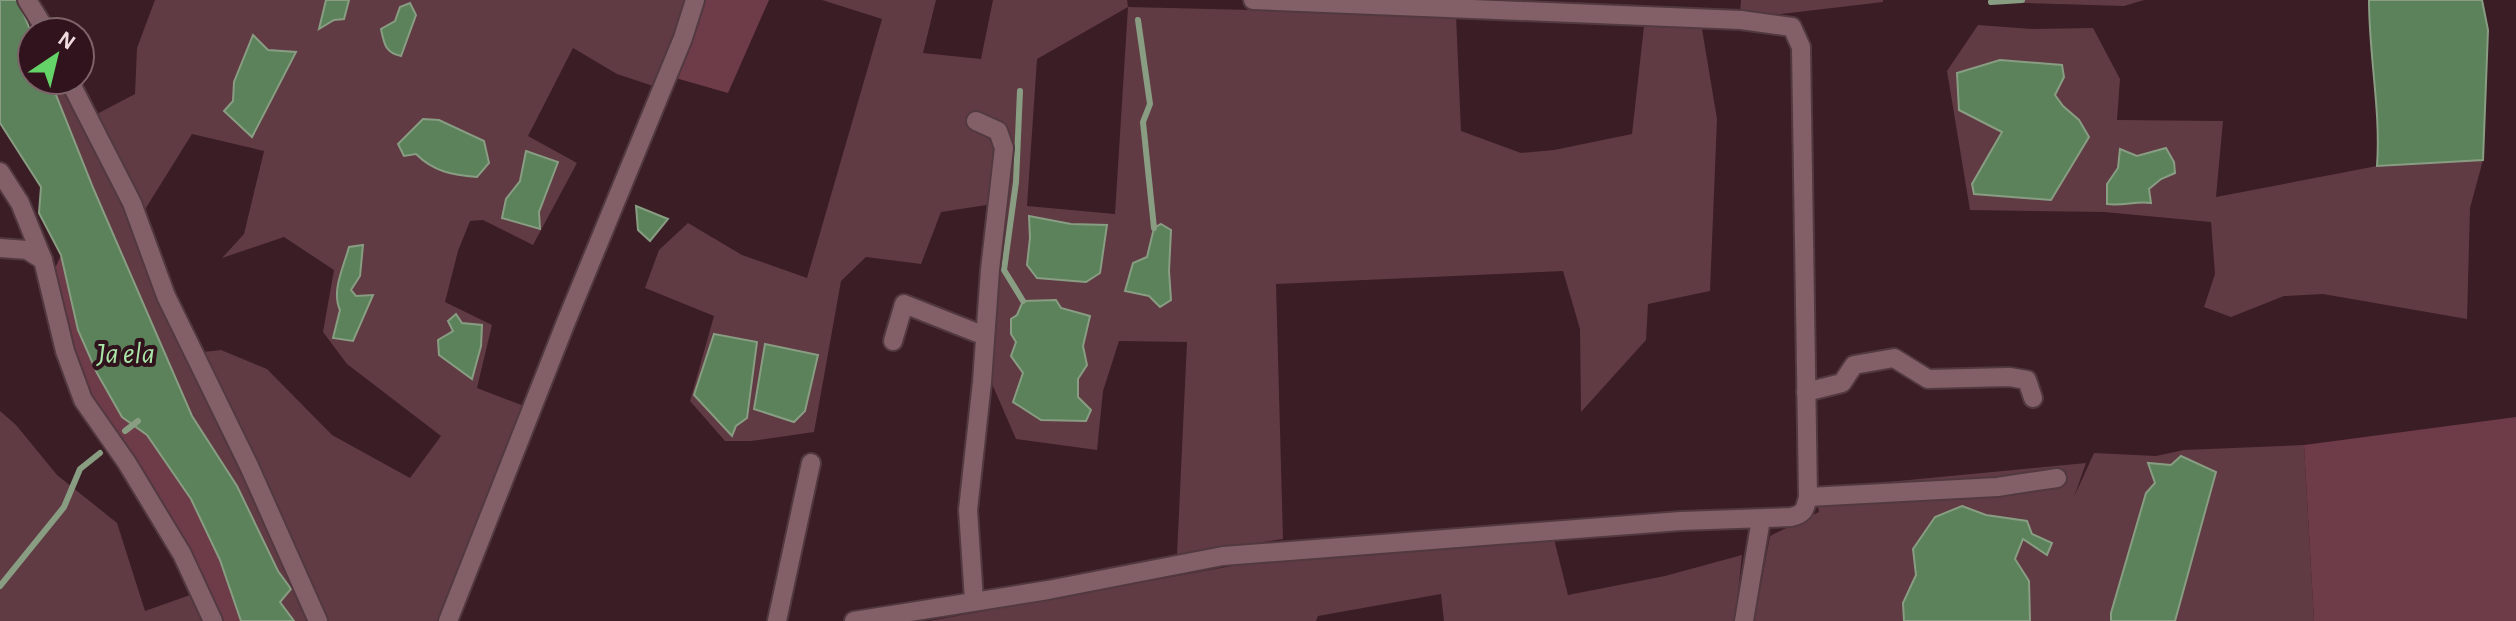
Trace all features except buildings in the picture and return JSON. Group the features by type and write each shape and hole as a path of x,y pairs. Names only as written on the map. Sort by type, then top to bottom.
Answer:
{"street":[{"path":"448,621 683,38 695,0"},
{"path":"854,621 1048,590 1223,556 1802,514 1808,497 1801,47 1792,27 1741,20 1253,0"},
{"path":"77,96 132,203 166,296 249,466 318,621"},
{"path":"974,600 968,510 1004,148 998,131 976,121"},
{"path":"0,172 20,203 43,260 65,351 83,400 127,463 182,554 213,621"},
{"path":"0,248 27,250 43,260"},
{"path":"893,341 904,304 985,336"},
{"path":"1806,392 1842,383 1854,365 1894,358 1928,379 2009,377 2027,380 2033,398"},
{"path":"777,621 811,463"},
{"path":"1808,497 1997,487 2057,478"},
{"path":"1744,621 1761,519"}],"shaded area":[{"path":"155,0 685,0 656,87 617,74 573,48 528,136 577,163 533,245 483,220 470,221 458,251 445,302 492,325 477,388 524,406 447,621 323,621 203,352 221,350 267,369 332,435 410,478 441,436 347,364 323,332 334,270 284,237 222,258 244,234 264,151 192,134 144,211 95,115 135,94 137,48"},
{"path":"701,0 769,0 728,93 672,77"},
{"path":"822,0 936,0 923,53 981,59 993,0 1127,0 1128,7 1456,15 1461,131 1521,153 1554,150 1632,134 1644,26 1701,23 1717,119 1710,291 1648,304 1646,340 1581,412 1580,329 1563,271 1276,284 1283,539 1177,555 1187,342 1119,341 1103,391 1097,450 1016,439 989,377 1006,202 941,212 921,264 866,257 841,281 814,432 751,441 725,441 690,401 714,316 645,288 659,250 688,223 742,255 807,278 882,19","holes":["1128,7 1115,214 1027,206 1037,59"]},
{"path":"1741,0 1883,2 1781,14 1740,13"},
{"path":"1991,0 2144,0 2124,6"},
{"path":"1978,25 2032,29 2093,28 2120,79 2117,120 2223,121 2216,197 2377,166 2483,160 2470,208 2467,319 2323,294 2284,296 2231,317 2204,307 2215,274 2211,222 2104,212 1970,210 1947,71"},
{"path":"56,96 71,96 130,216 189,366 312,621 294,621 279,602 291,589 278,571 237,486 192,416"},
{"path":"61,255 78,330 97,373 122,417 147,435 191,499 220,560 241,621 218,621 88,390 72,345 53,273"},
{"path":"0,411 16,425 57,475 117,523 145,611 190,595 202,621 0,621"},
{"path":"2516,417 2516,621 2314,621 2304,445"},
{"path":"2304,445 2314,621 1754,621 1770,536 1819,512 1815,489 2086,463 2074,497 2094,453 2156,456 2184,450"},
{"path":"1554,539 1568,595 1665,576 1742,555 1735,621 1444,621 1441,594 1318,616 1316,621 929,621 1243,564 1386,550"}],"water":[{"name":"Ja ela","path":"0,0 18,0 24,16 16,16 16,96 56,96 192,416 237,486 278,571 291,589 280,602 294,621 241,621 220,560 191,499 147,435 122,417 97,373 78,330 61,255 39,213 41,187 0,123"},
{"path":"326,0 349,0 344,19 334,20 319,29"},
{"path":"2369,0 2482,0 2488,30 2483,160 2377,166"},
{"path":"410,3 416,15 401,56 396,55 388,50 381,29 395,21 400,7"},
{"path":"253,35 268,50 296,52 252,137 224,111 233,101 234,82"},
{"path":"2000,60 2062,65 2064,77 2055,95 2079,120 2089,137 2051,200 1974,194 1972,184 2002,132 1959,110 1957,73"},
{"path":"423,119 439,120 484,141 489,163 477,177 444,172 416,154 404,156 398,144"},
{"path":"2166,148 2174,162 2175,173 2149,189 2151,203 2107,204 2107,184 2118,168 2120,149 2137,156"},
{"path":"526,151 558,162 539,212 540,229 502,218 506,199 520,181"},
{"path":"636,206 668,219 650,241 638,230"},
{"path":"1029,216 1071,224 1107,225 1100,273 1086,282 1037,278 1027,265"},
{"path":"1161,224 1171,230 1171,300 1160,307 1149,296 1125,291 1133,263 1147,257 1154,228"},
{"path":"363,245 360,276 351,290 356,296 373,295 353,341 333,338 340,310 338,287 349,247"},
{"path":"1056,300 1061,308 1090,316 1083,346 1087,365 1078,379 1078,397 1091,410 1086,421 1041,420 1013,402 1023,373 1011,356 1016,342 1011,334 1011,319 1017,315 1023,301"},
{"path":"456,314 462,323 482,325 481,346 472,379 439,355 438,340 453,331 448,321"},
{"path":"714,334 757,342 747,418 736,426 732,436 694,395"},
{"path":"765,344 818,355 805,411 794,422 754,409"},
{"path":"2181,456 2216,472 2175,621 2111,621 2146,493 2155,483 2148,463 2171,465"},
{"path":"1962,506 1986,515 2027,521 2032,534 2052,543 2047,555 2023,539 2015,559 2029,581 2030,621 1904,621 1903,603 1916,575 1913,549 1935,517"}],"waterway":[{"path":"1991,2 2022,0"},
{"path":"1138,20 1150,104 1143,122 1154,228"},
{"path":"1020,91 1016,182 1004,270 1023,301"},
{"path":"125,431 138,421"},
{"path":"0,586 64,507 80,469 100,453"}]}
